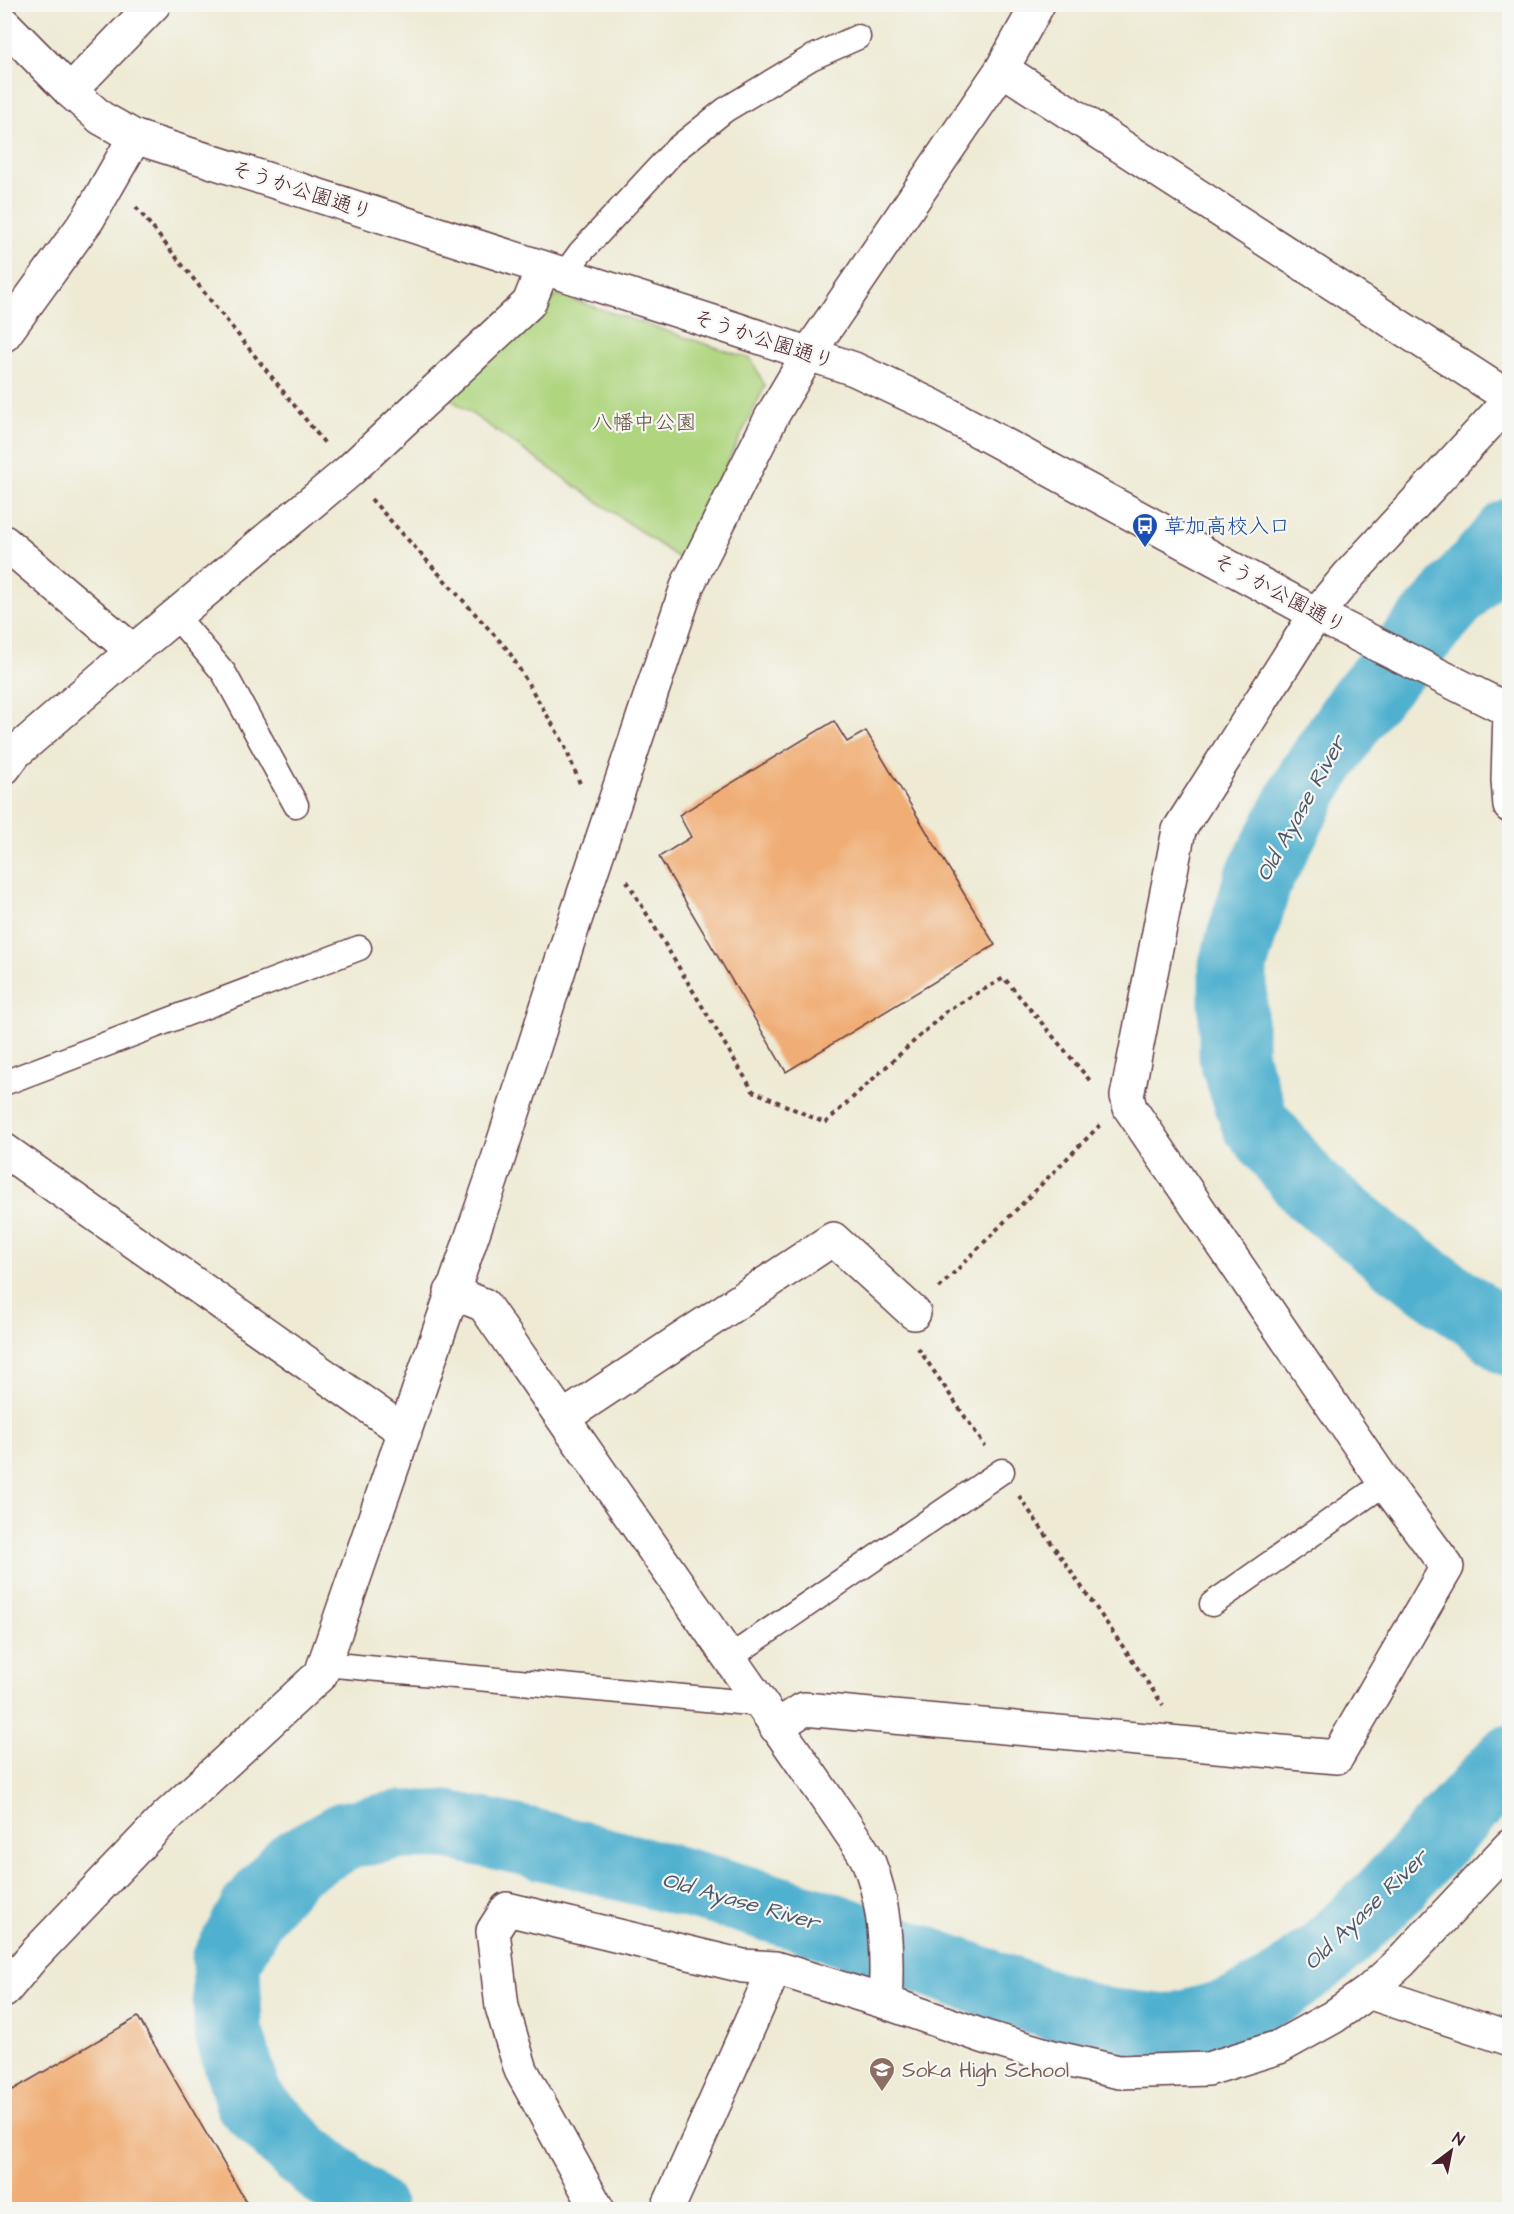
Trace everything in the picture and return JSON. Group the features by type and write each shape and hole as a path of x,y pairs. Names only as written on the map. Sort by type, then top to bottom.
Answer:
{"street":[{"path":"70,91 154,4"},
{"path":"5,1989 34,1954 166,1817 321,1674 491,1181 688,584 772,416 809,353 1002,69 1038,4"},
{"name":"そうか公園通り","path":"4,24 70,91 101,118 135,137 854,369 931,405 1330,620 1509,711"},
{"path":"768,1716 804,1709 1337,1757 1447,1568 1385,1484 1130,1108 1127,1096 1179,830 1330,620 1349,575 1509,399 1002,69"},
{"path":"4,335 88,219 135,137"},
{"path":"8,756 348,472 529,303 554,271"},
{"path":"4,542 133,651"},
{"path":"1509,711 1509,806"},
{"path":"4,1150 405,1432"},
{"path":"564,1417 833,1239 914,1313"},
{"path":"451,1292 484,1305 564,1417 868,1861 883,1909 886,1992"},
{"path":"598,2210 521,2070 502,2007 493,1931 507,1909 743,1966 775,1968 886,1992 985,2037 1053,2057 1119,2072 1208,2069 1279,2047 1333,2016 1368,1992 1401,1962 1509,1846"},
{"path":"667,2210 775,1968"},
{"path":"1368,1992 1509,2039"}],"lane":[{"path":"554,271 580,253 675,150 725,110 811,58 858,37"},
{"path":"176,616 224,673 296,805"},
{"path":"4,1083 359,948"},
{"path":"729,1658 1002,1471"},
{"path":"1212,1604 1385,1484"},
{"path":"324,1664 768,1716"}],"path":[{"path":"1127,1096 902,1325 1191,1745"}],"green space":[{"name":"八幡中公園","path":"558,295 751,359 765,386 680,559 449,398"}],"building":[{"path":"834,721 847,742 866,731 995,945 786,1072 659,857 691,837 679,815"},
{"path":"138,2017 251,2210 4,2210 4,2095"}],"waterway":[{"name":"Old Ayase River","path":"1510,533 1361,703 1311,779 1258,880 1233,965 1233,1057 1255,1122 1312,1191 1402,1262 1510,1342"},
{"name":"Old Ayase River","path":"372,2210 300,2152 249,2101 228,2030 226,1961 254,1909 293,1865 344,1836 398,1825 447,1825 525,1841 716,1891 824,1924 1015,1993 1103,2022 1169,2029 1231,2013 1278,1989 1324,1954 1382,1899 1510,1759"}],"place":[{"name":"草加高校入口","path":"1145,549"},
{"name":"Soka High School","path":"882,2093"}]}
